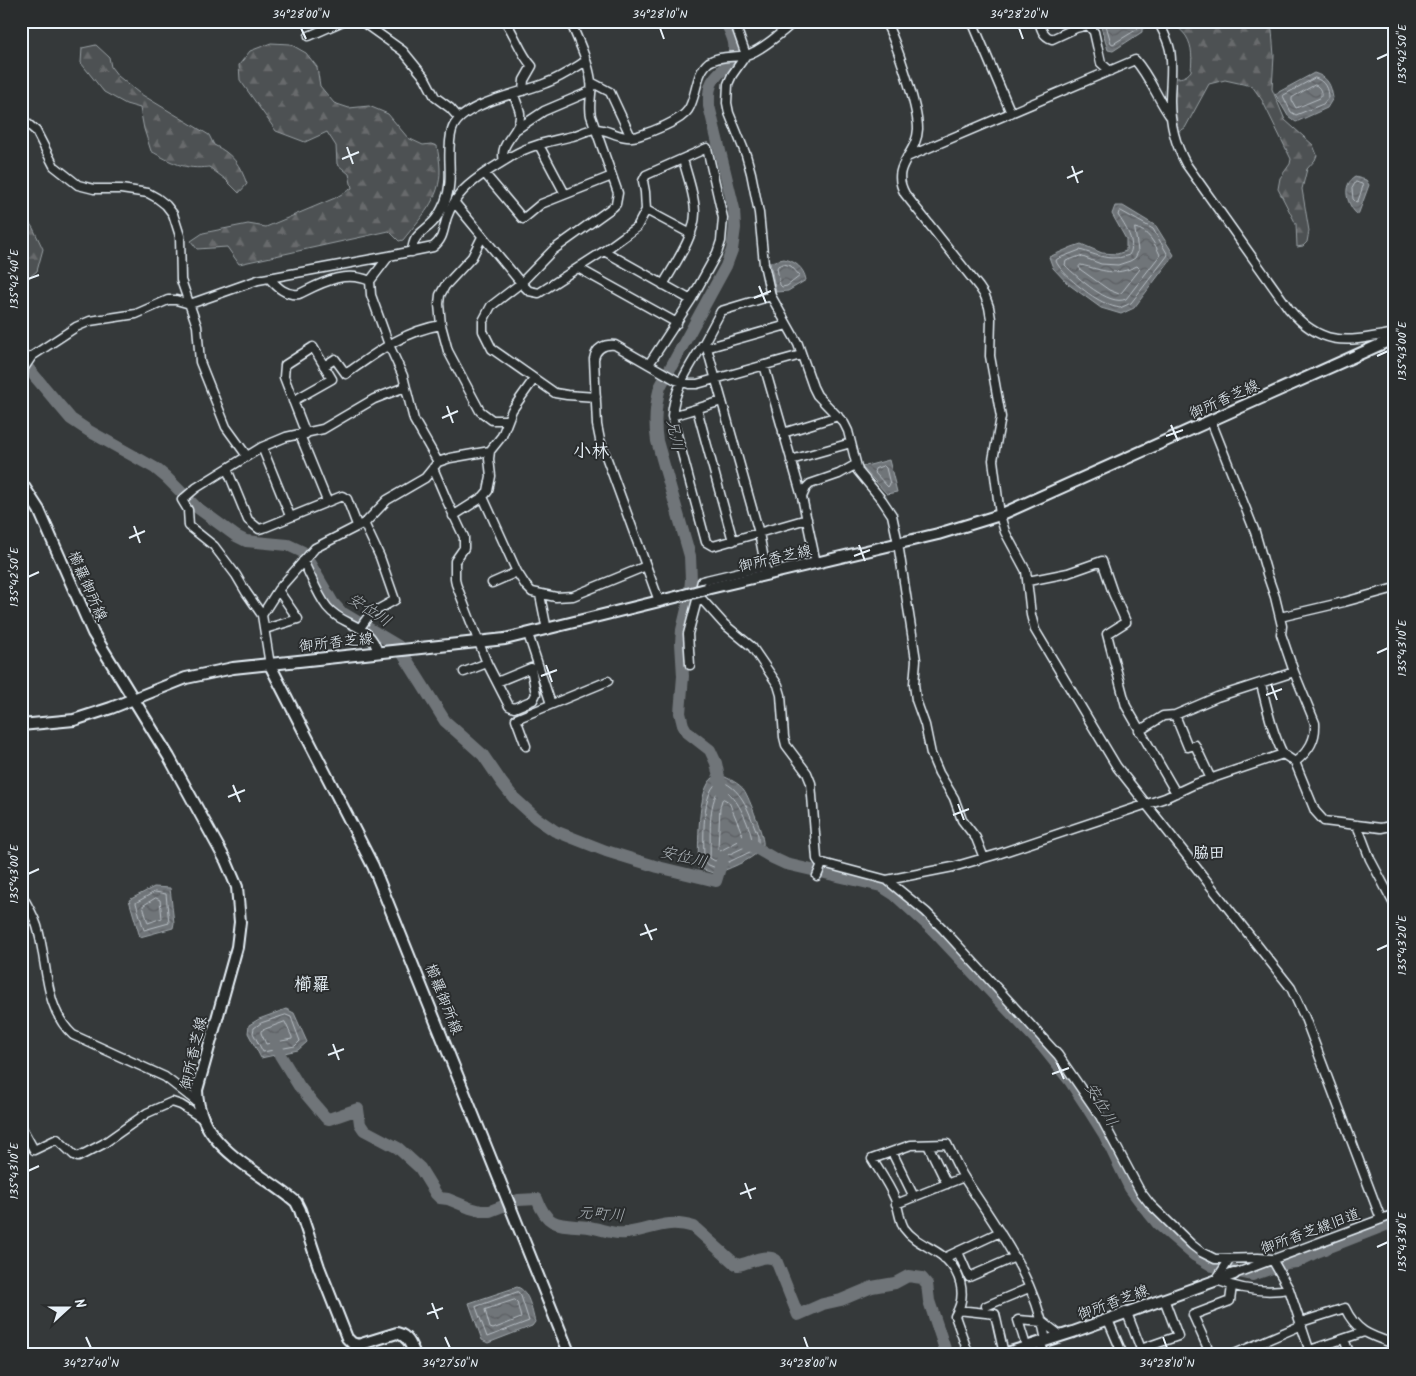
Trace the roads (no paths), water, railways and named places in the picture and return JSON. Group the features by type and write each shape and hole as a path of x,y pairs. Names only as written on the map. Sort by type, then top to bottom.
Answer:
{"main road":[{"name":"御所香芝線","path":"21,725 74,720 186,678 233,668 479,643 528,634 659,600 702,592 766,570 816,564 945,532 1000,515 1395,338"},
{"name":"櫛羅御所線","path":"21,482 39,510 93,634 132,699"},
{"name":"櫛羅御所線","path":"270,665 374,866 570,1355"},
{"name":"御所香芝線","path":"132,699 169,757 229,867 237,887 240,922 237,947 197,1090 197,1102 203,1119 223,1147 233,1156 296,1202 326,1287 347,1338 352,1343 358,1345 397,1333 408,1339 415,1355"},
{"name":"御所香芝線","path":"1009,1353 1164,1300 1219,1276 1234,1274"}],"street":[{"path":"309,36 342,21"},
{"path":"362,21 403,51 426,78 435,97 450,108 459,118"},
{"path":"505,21 514,35 521,52 532,66 524,80 523,91"},
{"path":"570,21 586,61 592,91 590,110 618,193 616,204 553,250 521,283 491,306 483,321 483,331 492,349 534,379 561,395 596,397"},
{"path":"734,21 744,55 732,75 727,93 728,113 746,155 754,182 764,264 771,296 798,344 817,395 844,423 851,442 855,465 862,477 888,507 892,515 916,660 915,692 929,746 939,773 954,798 959,815 976,838 984,858"},
{"path":"21,385 24,368 28,360 76,327 90,321 136,314 168,300 190,304 246,283 412,252 433,246 439,243 443,236 449,213 466,188 504,161 522,151 539,145 595,129 631,138 682,116 692,104 704,68 709,62 724,57 744,55 760,49 795,21"},
{"path":"884,21 895,45 915,107 917,119 916,141 900,168 900,186 979,286 989,307 991,319 990,356 1001,417 993,460 1000,515 1005,532 1022,561 1028,581 1031,615 1035,630 1110,758 1291,988 1305,1018 1381,1219"},
{"path":"972,21 1011,113"},
{"path":"1039,21 1042,32 1052,39 1088,23 1094,32 1101,63 1110,71"},
{"path":"1158,21 1166,37 1171,61 1170,116 1172,131 1178,149 1186,164 1298,320 1322,336 1335,339 1350,340 1395,333"},
{"path":"907,157 1135,60 1143,69 1161,104 1170,116"},
{"path":"412,252 414,240 434,221 446,202 451,180 452,132 459,118 489,102 556,79 586,61"},
{"path":"591,82 604,88 613,96 631,138"},
{"path":"504,161 503,150 509,138 517,129 544,111 592,91"},
{"path":"514,94 520,114 517,129"},
{"path":"21,118 36,131 54,166 78,185 94,189 121,189 148,193 166,205 173,214 180,236 181,280 199,337 200,362 222,420 247,456"},
{"path":"539,145 565,194"},
{"path":"455,203 521,283 529,291 539,292 632,232 641,221 646,210 643,181 646,175 708,148 723,218 722,241 691,300 649,364"},
{"path":"663,284 691,234 695,212 683,159"},
{"path":"485,174 523,218 541,204 612,176"},
{"path":"646,210 691,234"},
{"path":"482,238 472,257 440,294 441,325 448,351 480,411 492,420 507,420"},
{"path":"604,251 691,300"},
{"path":"389,256 370,281 371,294 389,345 400,367 414,420 435,465 464,537 464,548 455,562 454,578 487,663 509,706 514,708 533,700 536,694 531,668 497,682"},
{"path":"578,268 677,323"},
{"path":"269,278 280,288 292,295 299,294 335,278 354,276 370,281"},
{"path":"771,296 721,311 706,344 679,381 673,403 672,416 706,542 713,546 807,519"},
{"path":"706,344 787,324"},
{"path":"324,366 335,359 346,374 389,345 415,332 441,325"},
{"path":"659,600 600,440 596,397 595,353 598,349 608,344 615,345 679,381 697,384 801,355"},
{"path":"706,344 759,533 766,570"},
{"path":"294,401 332,380 313,347 285,365 284,377 294,401 303,434 327,502"},
{"path":"764,365 802,497 816,564"},
{"path":"454,516 483,497 488,491 491,484 490,451 502,436 512,410 534,379"},
{"path":"270,665 262,616 236,575 214,546 189,526 188,510 182,500 189,493 262,447 286,438 323,429 374,399 405,386"},
{"path":"672,416 722,401"},
{"path":"697,408 733,540"},
{"path":"783,433 838,416"},
{"path":"1211,421 1255,532 1273,589 1282,626 1281,634 1294,672 1313,715 1315,731 1309,748 1295,762"},
{"path":"791,460 851,442"},
{"path":"262,447 290,516"},
{"path":"262,616 278,590 309,553 323,543 360,524 387,500 425,478 435,465 450,458 490,451"},
{"path":"802,497 810,484 840,474 855,465"},
{"path":"228,469 245,513 253,525 259,529 342,496 347,499 380,557 395,600 377,609 362,624"},
{"path":"483,497 517,572 532,592 556,598 573,596 646,566"},
{"path":"303,561 327,607 335,614 362,624 372,637 378,653"},
{"path":"1028,581 1068,573 1102,561 1126,622 1107,634 1126,706 1176,793"},
{"path":"500,590 494,582 517,572"},
{"path":"1280,617 1395,588"},
{"path":"265,629 298,619 278,590"},
{"path":"690,665 688,634 702,592"},
{"path":"702,592 724,624 752,647 778,685 781,695 786,745 807,773 810,783 817,858 822,864 887,880 953,867 1145,804 1211,778 1283,754"},
{"path":"540,595 547,630"},
{"path":"528,634 551,704"},
{"path":"464,672 487,663"},
{"path":"1140,731 1163,716 1175,714 1217,697 1294,672"},
{"path":"526,746 516,718 608,681"},
{"path":"1261,684 1278,745 1283,754 1295,762 1316,812 1320,817 1324,821 1357,825 1382,828 1395,826"},
{"path":"1175,714 1188,747 1195,744 1211,778"},
{"path":"1357,825 1370,860 1395,906"},
{"path":"818,876 822,864"},
{"path":"887,880 943,929 1058,1055 1100,1116 1132,1178 1150,1204 1201,1252 1215,1259 1229,1261 1258,1258 1273,1261 1289,1289 1311,1352 1364,1332"},
{"path":"21,894 37,926 50,994 66,1029 73,1035 165,1077 197,1102"},
{"path":"21,1126 34,1150 57,1139 78,1157 103,1144 147,1113 172,1102 203,1119"},
{"path":"928,1144 947,1184"},
{"path":"969,1355 955,1316 962,1304 963,1295 953,1269 944,1258 906,1231 890,1190 872,1159 911,1145 947,1144 964,1177 1015,1257 1043,1322 1045,1355"},
{"path":"892,1152 914,1197"},
{"path":"896,1204 964,1177"},
{"name":"御所香芝線旧道","path":"1234,1274 1395,1214"},
{"path":"944,1258 1000,1232"},
{"path":"958,1252 969,1277 1015,1257"},
{"path":"1229,1261 1219,1276 1232,1286 1276,1291 1289,1289"},
{"path":"1211,1355 1193,1315 1230,1301 1232,1286"},
{"path":"986,1306 1029,1288"},
{"path":"1127,1313 1141,1349 1178,1336 1164,1300"},
{"path":"1232,1355 1302,1324 1345,1308 1355,1324 1364,1332 1395,1344"},
{"path":"958,1310 994,1314 1009,1353"},
{"path":"1026,1346 1018,1320 1043,1322 1062,1336"},
{"path":"1108,1320 1123,1355"},
{"path":"1344,1339 1350,1355"}],"water":[{"path":"1092,21 1149,21 1148,26 1142,29 1142,32 1113,51 1108,50 1101,27"},
{"path":"1314,73 1326,79 1333,98 1327,108 1296,122 1288,116 1275,94"},
{"path":"1355,177 1366,180 1369,185 1358,215 1351,206 1347,196 1348,185"},
{"path":"1115,206 1123,206 1156,226 1174,255 1134,308 1121,314 1101,308 1068,284 1053,268 1049,257 1081,244 1102,253 1117,254 1126,251 1126,239 1112,214"},
{"path":"784,259 792,261 798,266 806,280 788,291 776,292 770,262"},
{"path":"889,460 897,492 887,494 862,467"},
{"path":"721,775 737,783 744,790 762,835 763,845 749,859 716,874 698,868 699,834 704,793 714,777"},
{"path":"154,887 170,888 173,928 140,937 129,900"},
{"path":"286,1009 294,1013 307,1042 298,1050 261,1058 248,1033 249,1025 259,1019"},
{"path":"517,1287 527,1296 535,1322 532,1326 488,1343 482,1340 469,1303"}],"waterway":[{"name":"兄川","path":"722,792 716,763 710,750 687,732 680,713 683,676 681,643 689,601 691,580 690,556 657,441 655,421 660,387 726,266 732,250 735,228 734,209 709,106 709,92 712,82 733,54 733,40 726,21"},
{"name":"安位川","path":"21,360 71,419 155,468 195,506 236,536 246,541 288,545 303,552 333,603 341,612 398,646 445,721 483,755 514,798 536,818 555,831 606,851 658,867 716,881 723,858"},
{"name":"安位川","path":"744,841 786,864 881,886 895,895 931,928 1043,1047 1070,1081 1104,1134 1130,1188 1158,1224 1194,1255 1213,1266 1252,1275 1287,1263 1297,1262 1317,1252 1391,1223 1395,1232"},
{"name":"元町川","path":"274,1040 280,1055 299,1086 326,1118 329,1119 358,1109 360,1124 364,1130 398,1148 420,1168 440,1198 481,1211 490,1211 518,1200 537,1199 546,1216 557,1224 589,1227 617,1233 635,1232 667,1224 694,1227 738,1265 762,1258 776,1260 798,1315 872,1287 895,1283 908,1276 922,1278 927,1284 929,1301 947,1355"}],"district":[{"name":"小林","path":"591,451"},
{"name":"脇田","path":"1209,852"},
{"name":"櫛羅","path":"312,984"}]}
